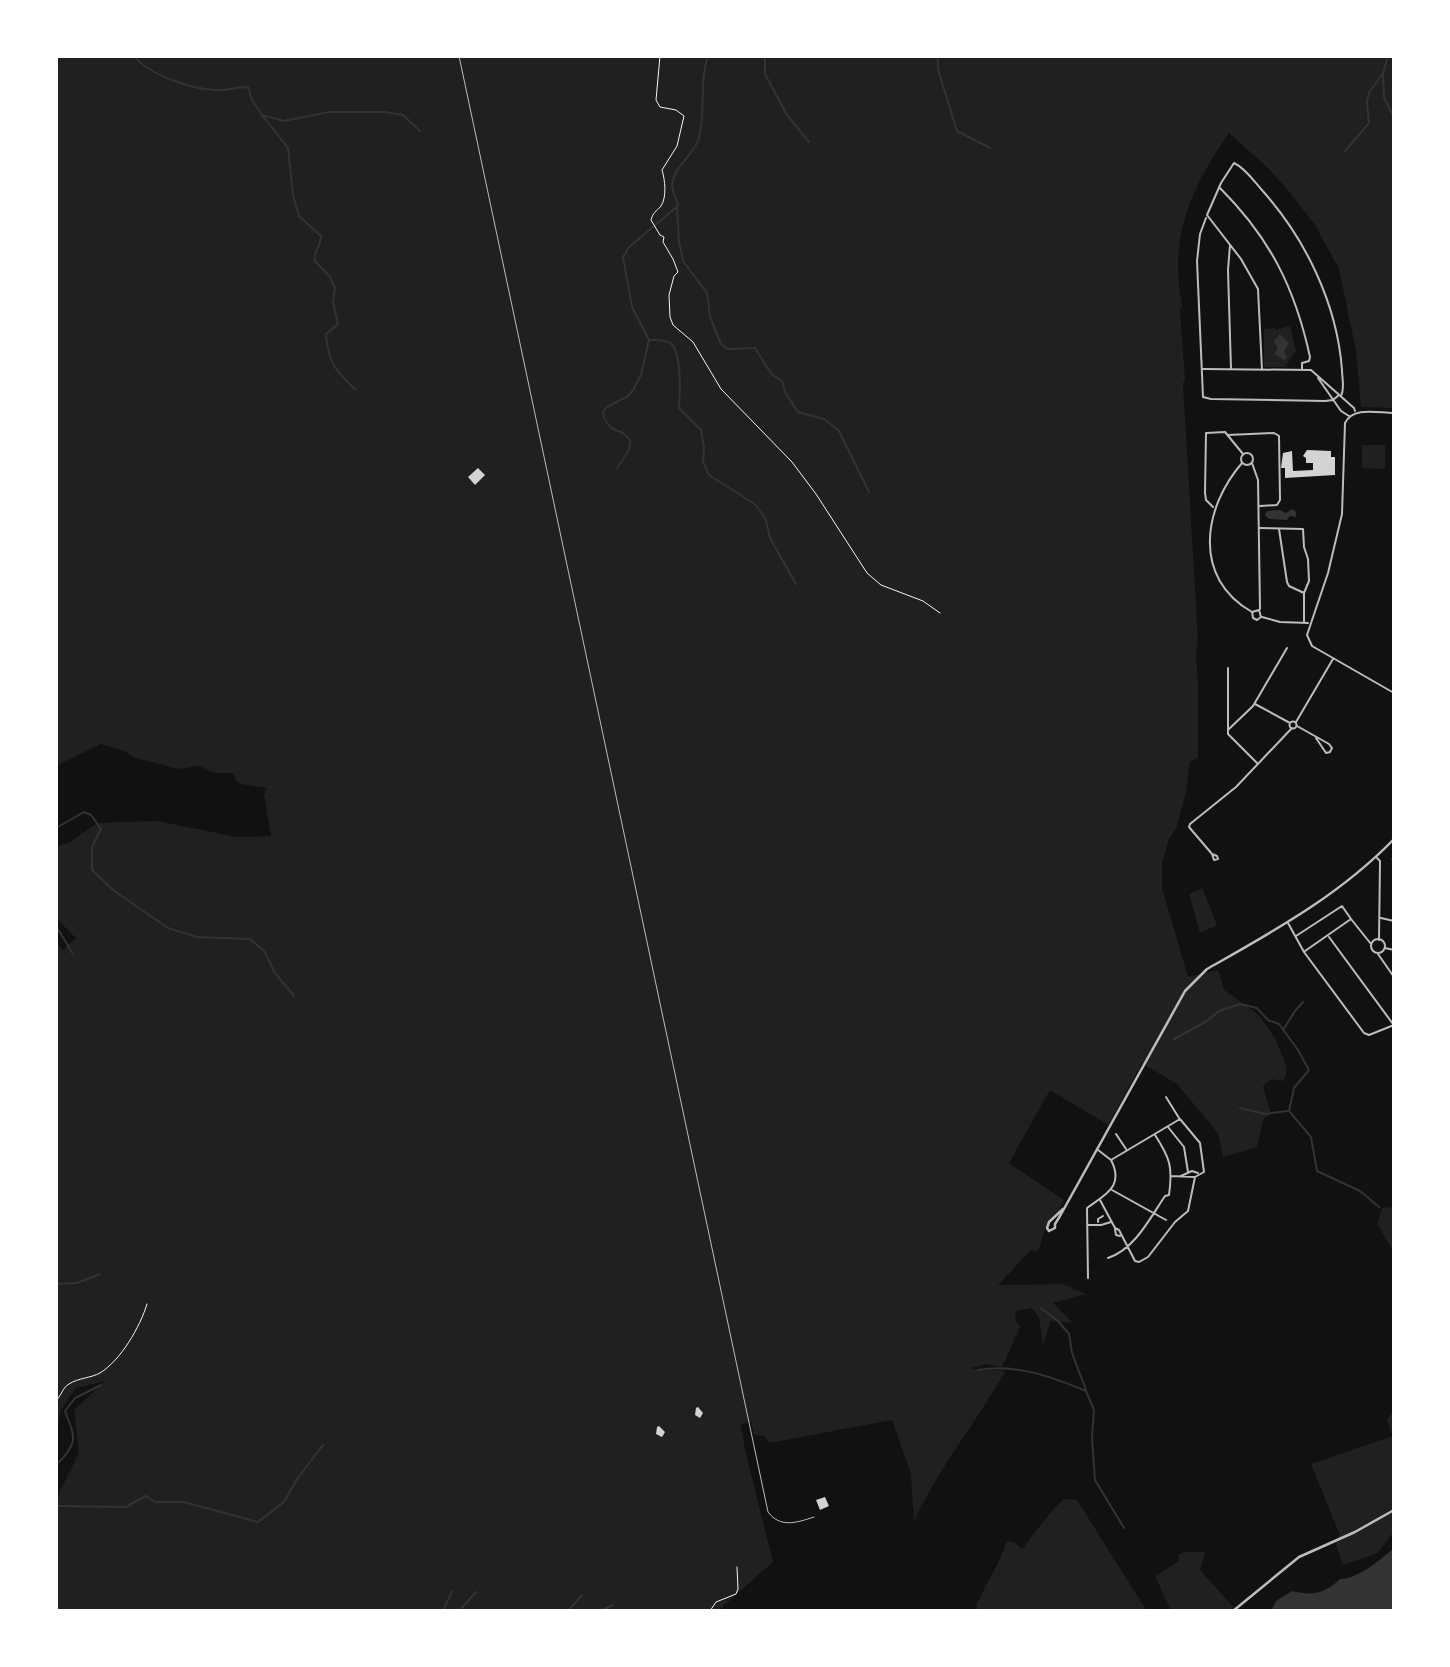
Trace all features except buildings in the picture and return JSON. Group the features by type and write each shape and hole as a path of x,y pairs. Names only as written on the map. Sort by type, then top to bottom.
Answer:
{"street":[{"path":"1237,164 1277,206 1300,241 1320,282 1335,327 1343,388 1340,395 1333,400 1203,397 1198,261 1200,234 1219,187 1230,167 1237,164"},
{"path":"1219,187 1258,231 1288,282 1302,321 1310,357 1309,361 1302,363 1301,370"},
{"path":"1207,217 1230,244 1258,289 1262,370"},
{"path":"1230,244 1228,270 1231,369"},
{"path":"1202,369 1311,370 1341,411 1349,416"},
{"path":"1317,377 1356,412"},
{"path":"1394,413 1356,412 1349,416 1344,428 1342,514 1328,573 1307,635 1309,643 1394,693"},
{"path":"1215,507 1206,500 1204,436 1210,432 1225,432 1243,454 1252,455 1258,480 1261,617"},
{"path":"1228,435 1275,433 1279,436 1280,500 1277,505 1258,506"},
{"path":"1243,454 1242,463 1223,486 1215,507 1209,533 1215,570 1232,597 1252,612 1254,619 1261,617 1280,622 1310,623"},
{"path":"1242,463 1247,466 1252,463"},
{"path":"1259,528 1303,529 1309,581 1304,593 1304,622"},
{"path":"1279,528 1287,582 1289,586 1304,593"},
{"path":"1252,612 1259,610"},
{"path":"1228,730 1254,703 1287,648"},
{"path":"1212,854 1189,827 1190,824 1236,787 1296,724 1333,658"},
{"path":"1228,668 1228,730 1231,739 1258,764"},
{"path":"1254,703 1329,744 1332,748 1330,752 1325,753 1315,738"},
{"path":"1290,723 1292,728"},
{"path":"1063,1209 1048,1225 1049,1231 1054,1231 1063,1209 1193,981 1207,969 1288,923 1342,887 1394,839"},
{"path":"1376,857 1380,861 1379,940"},
{"path":"1296,936 1342,906 1394,977"},
{"path":"1380,918 1394,921"},
{"path":"1304,952 1351,919"},
{"path":"1288,923 1304,952 1367,1034 1394,1025 1329,937"},
{"path":"1371,944 1379,940"},
{"path":"1379,940 1384,944 1384,948"},
{"path":"1384,948 1394,950"},
{"path":"1378,953 1384,948"},
{"path":"1100,1200 1135,1261 1139,1262 1148,1256 1174,1222 1188,1211 1195,1177 1203,1172 1200,1143 1166,1097"},
{"path":"1111,1160 1180,1119"},
{"path":"1167,1126 1184,1147 1188,1172"},
{"path":"1116,1134 1127,1150"},
{"path":"1108,1258 1115,1256 1140,1234 1165,1196 1169,1195 1169,1156 1154,1134"},
{"path":"1088,1278 1087,1208 1111,1189 1115,1171 1111,1160 1097,1150"},
{"path":"1180,1176 1195,1171 1198,1174"},
{"path":"1171,1176 1195,1177"},
{"path":"1111,1189 1166,1220"},
{"path":"1098,1224 1098,1219 1103,1216"},
{"path":"1087,1225 1101,1225 1112,1221"},
{"path":"1233,1611 1299,1557 1355,1532 1394,1510"}],"lane":[{"path":"459,56 768,1512 775,1521 784,1524 814,1517"}],"path":[{"path":"660,56 656,100 660,107 676,110 684,116 677,146 662,170 665,178 663,202 653,212 652,220 660,235 664,237 665,247 678,272 673,279 668,300 668,312 673,325 693,341 721,389 792,462 867,573 881,585 923,601 940,614"},
{"path":"56,1401 66,1386 101,1372 112,1363 143,1317 147,1304"},
{"path":"710,1611 716,1602 736,1594 737,1567"}],"shaded area":[{"path":"56,56 1394,56 1394,408 1361,407 1356,351 1339,269 1315,225 1287,189 1229,133 1203,174 1194,194 1186,215 1178,258 1198,641 1198,757 1190,762 1186,792 1176,829 1169,839 1162,863 1162,888 1188,977 1218,970 1224,990 1259,1015 1275,1038 1287,1068 1284,1081 1271,1079 1263,1086 1271,1115 1264,1118 1257,1147 1223,1157 1218,1133 1177,1084 1142,1063 1108,1125 1050,1090 1009,1163 1064,1200 1059,1210 1047,1222 1039,1249 1036,1252 1031,1250 998,1285 1063,1284 1086,1294 1053,1303 1073,1323 1051,1321 1043,1344 1039,1317 1032,1308 1016,1311 1015,1320 1020,1327 1002,1367 987,1364 971,1368 1005,1372 934,1483 914,1522 911,1474 892,1420 769,1443 764,1436 754,1435 751,1422 741,1424 773,1562 718,1611 56,1611 56,1499 79,1453 74,1410 105,1381 76,1388 61,1410 56,1433 56,940 62,950 76,938 56,918 56,847 70,842 97,823 157,821 237,837 271,836 264,795 267,788 241,784 236,781 233,773 215,773 199,766 178,769 133,757 127,752 101,744 56,766"},
{"path":"1290,327 1296,351 1285,367 1264,367 1264,329 1276,330"},
{"path":"1280,334 1289,343 1284,352 1287,356 1285,360 1274,354 1278,349 1274,341"},
{"path":"1362,445 1385,445 1385,469 1362,468"},
{"path":"1292,509 1296,512 1296,517 1290,516 1287,520 1269,519 1265,515 1267,511 1280,510 1286,513"},
{"path":"1202,888 1217,925 1200,933 1189,894"},
{"path":"1394,1207 1394,1252 1377,1224 1382,1208"},
{"path":"1394,1410 1394,1531 1378,1553 1343,1565 1335,1542 1340,1535 1311,1464 1393,1436 1387,1420"},
{"path":"1065,1499 1077,1500 1147,1611 978,1611 976,1605 1007,1541 1014,1542 1022,1549"},
{"path":"1394,1548 1394,1611 1271,1611 1276,1601 1292,1591 1323,1591 1340,1579 1354,1576 1376,1563"},
{"path":"1185,1552 1205,1552 1200,1570 1237,1611 1171,1611 1155,1576 1179,1561 1178,1555"}],"waterway":[{"path":"134,56 160,75 194,87 215,90 248,87 252,100 288,148 293,195 299,216 321,236 314,260 330,277 335,288 333,302 338,324 326,334 329,352 338,372 356,390"},
{"path":"617,468 629,450 630,440 623,433 611,428 603,412 633,390 641,375 649,340 632,307 623,257 629,247 678,206 672,188 673,178 699,138 708,56"},
{"path":"765,56 765,74 787,115 809,142"},
{"path":"937,56 939,73 957,131 990,148"},
{"path":"1345,151 1369,123 1369,93 1383,73 1388,56"},
{"path":"1383,73 1384,97 1394,118"},
{"path":"262,115 284,121 329,112 385,112 403,115 420,131"},
{"path":"677,208 683,261 707,293 710,317 721,344 728,349 755,348 772,375 782,381 785,392 798,412 824,419 839,431 869,492"},
{"path":"649,340 665,341 674,347 679,373 679,408 701,430 703,462 709,475 756,505 766,520 770,538 796,584"},
{"path":"56,828 84,812 91,815 101,829 92,847 92,870 113,890 168,928 197,937 250,939 264,951 275,973 294,996"},
{"path":"56,926 73,954"},
{"path":"1283,1030 1303,1002"},
{"path":"1174,1039 1207,1021 1219,1011 1240,1004 1257,1008 1268,1020 1279,1024 1309,1070 1294,1088 1289,1111 1311,1137 1317,1171 1360,1191 1379,1207"},
{"path":"1240,1108 1265,1114 1287,1111"},
{"path":"56,1284 77,1283 100,1274"},
{"path":"1041,1308 1069,1334 1072,1353 1086,1390"},
{"path":"978,1370 1019,1370 1047,1376 1086,1391 1094,1410 1092,1438 1095,1480 1124,1528"},
{"path":"56,1465 73,1440 65,1411 75,1398 101,1385"},
{"path":"56,1506 126,1507 146,1496 155,1502 184,1502 258,1522 284,1502 297,1479 323,1445"},
{"path":"443,1611 452,1591"},
{"path":"459,1611 476,1592"},
{"path":"568,1611 582,1595"},
{"path":"600,1611 613,1605"}]}
